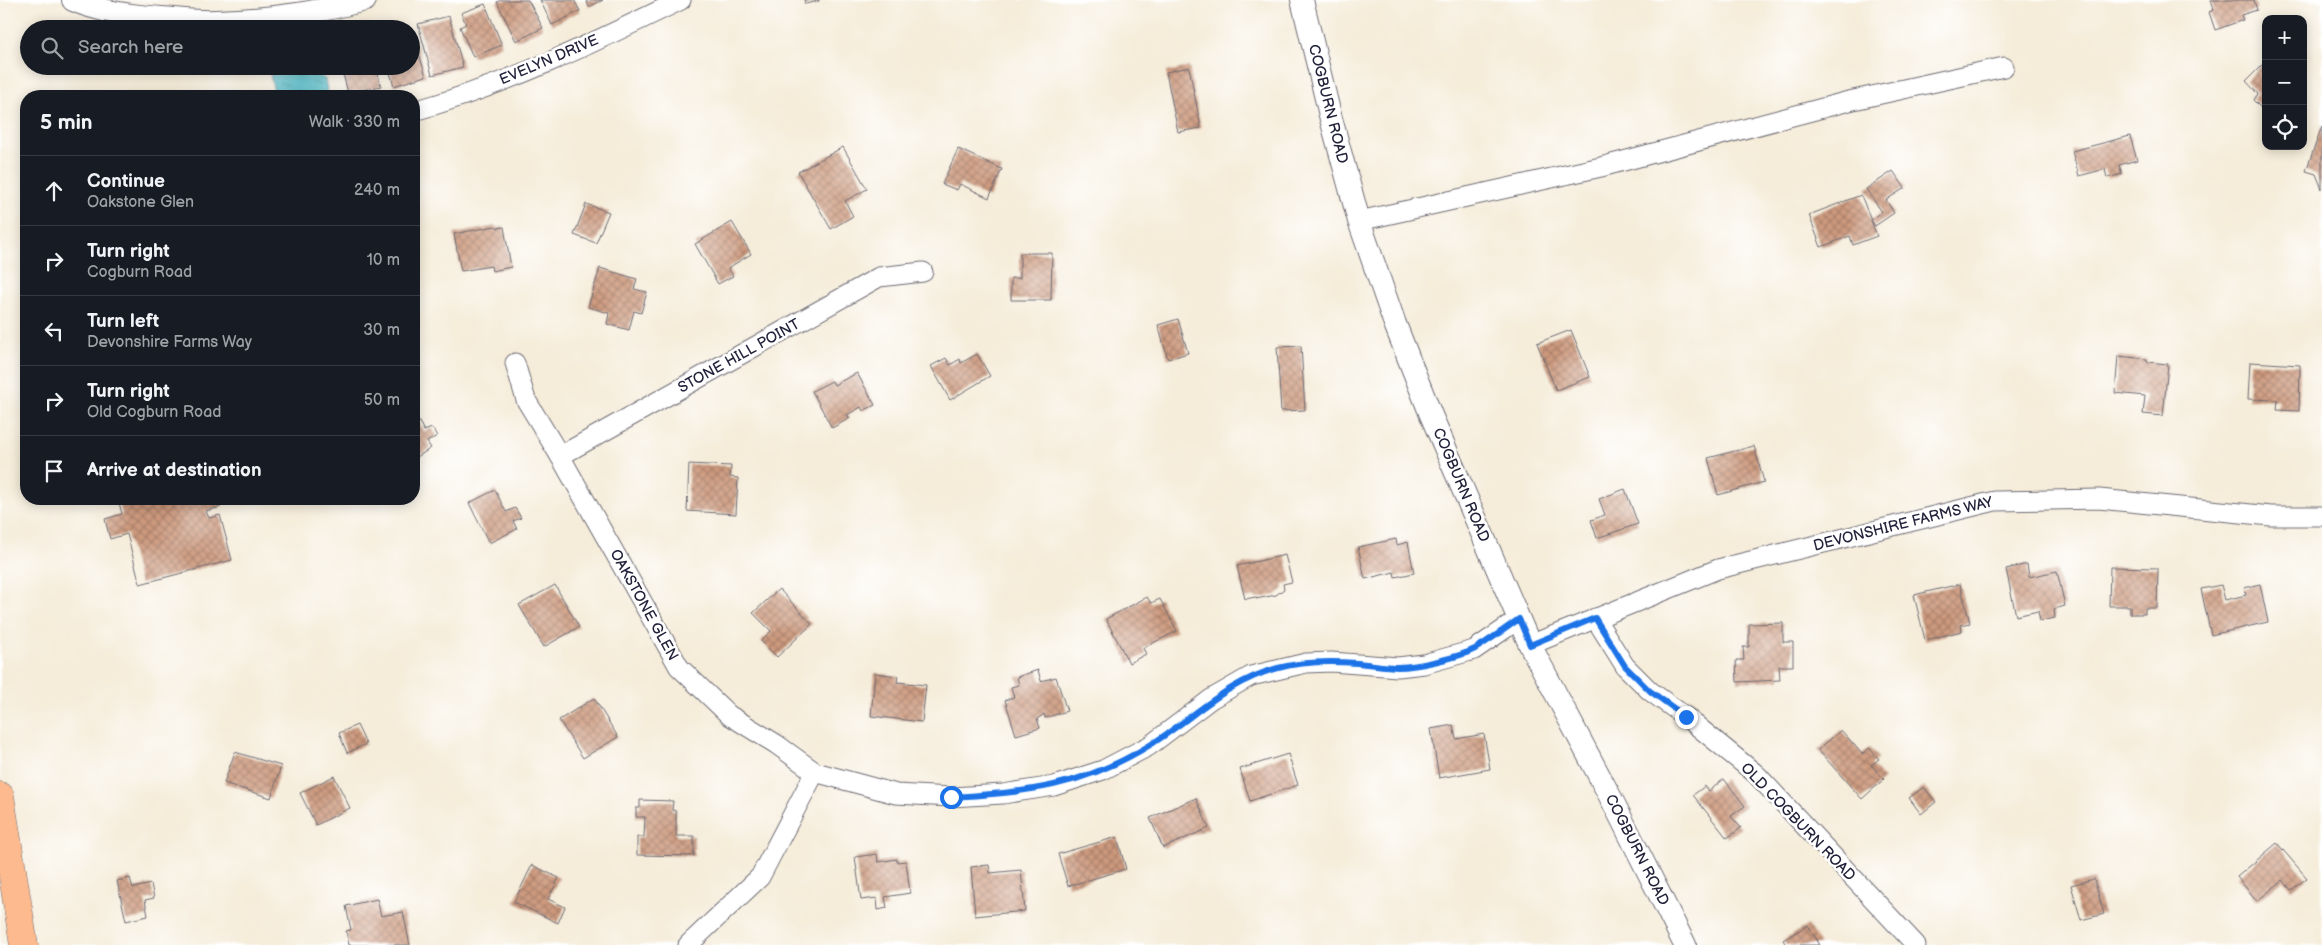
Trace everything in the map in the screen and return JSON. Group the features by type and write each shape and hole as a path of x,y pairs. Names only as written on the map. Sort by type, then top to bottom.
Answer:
{"main road":[{"path":"0,796 24,945"}],"street":[{"path":"73,0 83,5 136,16 198,20"},
{"path":"226,20 289,15 365,0"},
{"name":"EVELYN DRIVE","path":"420,109 440,104 562,58 681,0"},
{"name":"COGBURN ROAD","path":"1302,0 1330,115 1359,221 1395,324 1431,415 1530,645 1613,802 1685,945"},
{"path":"1359,221 1601,167 1849,101 2004,67"},
{"name":"STONE HILL POINT","path":"560,456 879,277 923,272"},
{"name":"OAKSTONE GLEN","path":"515,363 526,400 560,456 679,667 729,716 776,744 815,772 896,794 925,796 1003,794 1054,786 1103,770 1149,746 1211,699 1251,676 1306,663 1331,662 1398,667 1424,664 1474,650 1519,619"},
{"name":"DEVONSHIRE FARMS WAY","path":"1530,645 1718,570 1995,501 2098,499 2270,516 2322,516"},
{"name":"OLD COGBURN ROAD","path":"1595,618 1632,672 1650,691 1686,717 1756,774 1916,945"},
{"path":"688,945 760,877 815,772"}],"water":[{"path":"270,75 319,75 325,79 327,90 274,90"}],"building":[{"path":"501,0 528,0 543,28 516,41 497,2"},
{"path":"540,0 574,0 580,11 552,25"},
{"path":"586,0 603,0 589,7"},
{"path":"804,0 819,0 819,1 805,4"},
{"path":"2211,0 2254,0 2257,10 2241,15 2243,20 2215,30 2209,12 2214,10"},
{"path":"485,4 502,45 473,57 460,27 466,24 461,13"},
{"path":"449,16 463,67 432,75 420,31 420,23"},
{"path":"420,57 426,76 394,86 391,75 420,75"},
{"path":"2262,65 2262,109 2253,100 2258,94 2246,81"},
{"path":"1189,67 1201,128 1178,132 1166,72"},
{"path":"343,75 378,75 381,86 362,90 347,90"},
{"path":"2322,126 2322,189 2316,174 2306,171"},
{"path":"2130,136 2137,160 2119,165 2122,174 2107,178 2105,169 2079,176 2072,151"},
{"path":"843,147 867,189 845,201 853,216 831,229 798,172"},
{"path":"958,149 1002,169 989,198 960,184 957,190 942,184"},
{"path":"1893,171 1905,188 1886,200 1894,213 1875,226 1871,220 1882,212 1866,189"},
{"path":"1861,195 1877,236 1853,245 1850,236 1821,247 1809,215"},
{"path":"586,204 609,212 596,243 574,235"},
{"path":"732,222 751,254 728,268 733,276 718,284 695,244"},
{"path":"495,226 498,228 504,227 511,267 492,271 491,266 461,271 454,234"},
{"path":"1020,253 1052,253 1051,300 1011,300 1011,278 1020,278"},
{"path":"600,268 637,279 634,289 647,292 641,313 634,311 629,330 607,324 609,313 588,307"},
{"path":"1178,319 1188,353 1168,359 1158,325"},
{"path":"1571,330 1590,377 1556,390 1537,343"},
{"path":"1301,346 1305,410 1281,411 1277,347"},
{"path":"977,354 990,376 950,400 931,366 946,358 950,365 960,359 961,363"},
{"path":"2118,356 2147,359 2147,362 2168,364 2163,416 2143,414 2145,396 2115,393"},
{"path":"2250,362 2300,365 2299,411 2277,410 2278,400 2248,399"},
{"path":"857,373 875,405 863,411 861,407 847,415 850,418 832,428 812,391 832,381 834,385"},
{"path":"420,424 424,431 432,428 437,436 427,442 431,448 420,455"},
{"path":"1754,446 1764,482 1718,495 1708,458"},
{"path":"689,464 731,466 730,477 738,478 736,514 687,511"},
{"path":"1625,489 1638,524 1597,538 1591,520 1605,515 1599,499"},
{"path":"495,490 506,512 515,508 521,518 513,521 517,529 489,543 469,503"},
{"path":"120,505 220,505 221,507 206,511 209,518 220,515 232,560 140,584 127,534 110,539 105,519 122,514"},
{"path":"1396,539 1397,545 1408,542 1414,573 1395,577 1394,572 1365,579 1358,547"},
{"path":"1285,555 1292,582 1283,584 1284,589 1276,595 1245,599 1237,566"},
{"path":"2027,564 2029,577 2057,571 2065,606 2054,609 2055,618 2040,621 2038,611 2016,616 2006,569"},
{"path":"2110,567 2158,568 2157,608 2145,608 2145,614 2130,614 2130,606 2109,606"},
{"path":"1960,584 1970,623 1961,625 1962,631 1925,640 1914,595"},
{"path":"2260,584 2268,622 2211,635 2201,589 2221,585 2225,600 2246,595 2244,588"},
{"path":"555,585 579,627 544,647 519,605"},
{"path":"779,589 812,624 777,657 761,641 771,631 753,613"},
{"path":"1147,597 1151,603 1160,599 1177,631 1143,648 1146,654 1129,663 1106,619"},
{"path":"1783,623 1783,642 1793,642 1793,666 1779,666 1780,680 1737,682 1736,660 1744,660 1743,647 1749,647 1749,624"},
{"path":"1038,670 1041,681 1056,677 1067,711 1045,718 1044,714 1037,719 1040,728 1016,735 1005,700 1014,697 1011,687 1019,685 1017,677"},
{"path":"875,673 898,676 897,682 926,685 922,722 871,716"},
{"path":"594,698 618,737 583,758 559,720"},
{"path":"357,725 366,744 347,753 339,733"},
{"path":"1453,725 1456,739 1484,734 1490,769 1439,778 1431,729"},
{"path":"1841,730 1862,754 1869,748 1879,759 1871,765 1884,779 1862,799 1818,750"},
{"path":"235,752 281,766 271,798 224,783"},
{"path":"1288,754 1298,785 1250,801 1240,769"},
{"path":"334,776 350,808 316,825 300,793"},
{"path":"1724,779 1745,806 1731,816 1741,828 1727,838 1693,795 1705,786 1709,791"},
{"path":"1924,787 1936,802 1921,814 1909,798"},
{"path":"1196,798 1209,828 1163,848 1150,818"},
{"path":"640,800 673,801 672,810 676,811 676,836 694,836 694,856 637,855 637,837 644,837 645,817 636,817 636,808 640,808"},
{"path":"1117,837 1126,869 1068,886 1058,854"},
{"path":"2277,843 2307,878 2291,890 2283,880 2257,901 2237,877"},
{"path":"877,854 878,862 897,859 897,862 906,861 910,893 885,897 887,908 878,910 877,898 861,900 855,857"},
{"path":"532,865 559,878 548,899 565,907 558,923 514,902"},
{"path":"989,865 990,873 1021,870 1025,911 975,916 971,867"},
{"path":"130,878 133,888 151,884 154,898 145,900 148,916 126,921 117,881"},
{"path":"2094,879 2104,914 2081,920 2071,885"},
{"path":"377,899 381,916 403,912 410,945 349,945 346,931 351,930 346,906"},
{"path":"1808,925 1820,945 1786,945 1783,940"}],"route":[{"path":"951,797 1003,794 1054,786 1103,770 1149,746 1170,732 1211,699 1251,676 1306,663 1357,663 1398,667 1424,664 1474,650 1519,619 1530,645 1595,618 1625,666 1650,691 1686,717"}]}
